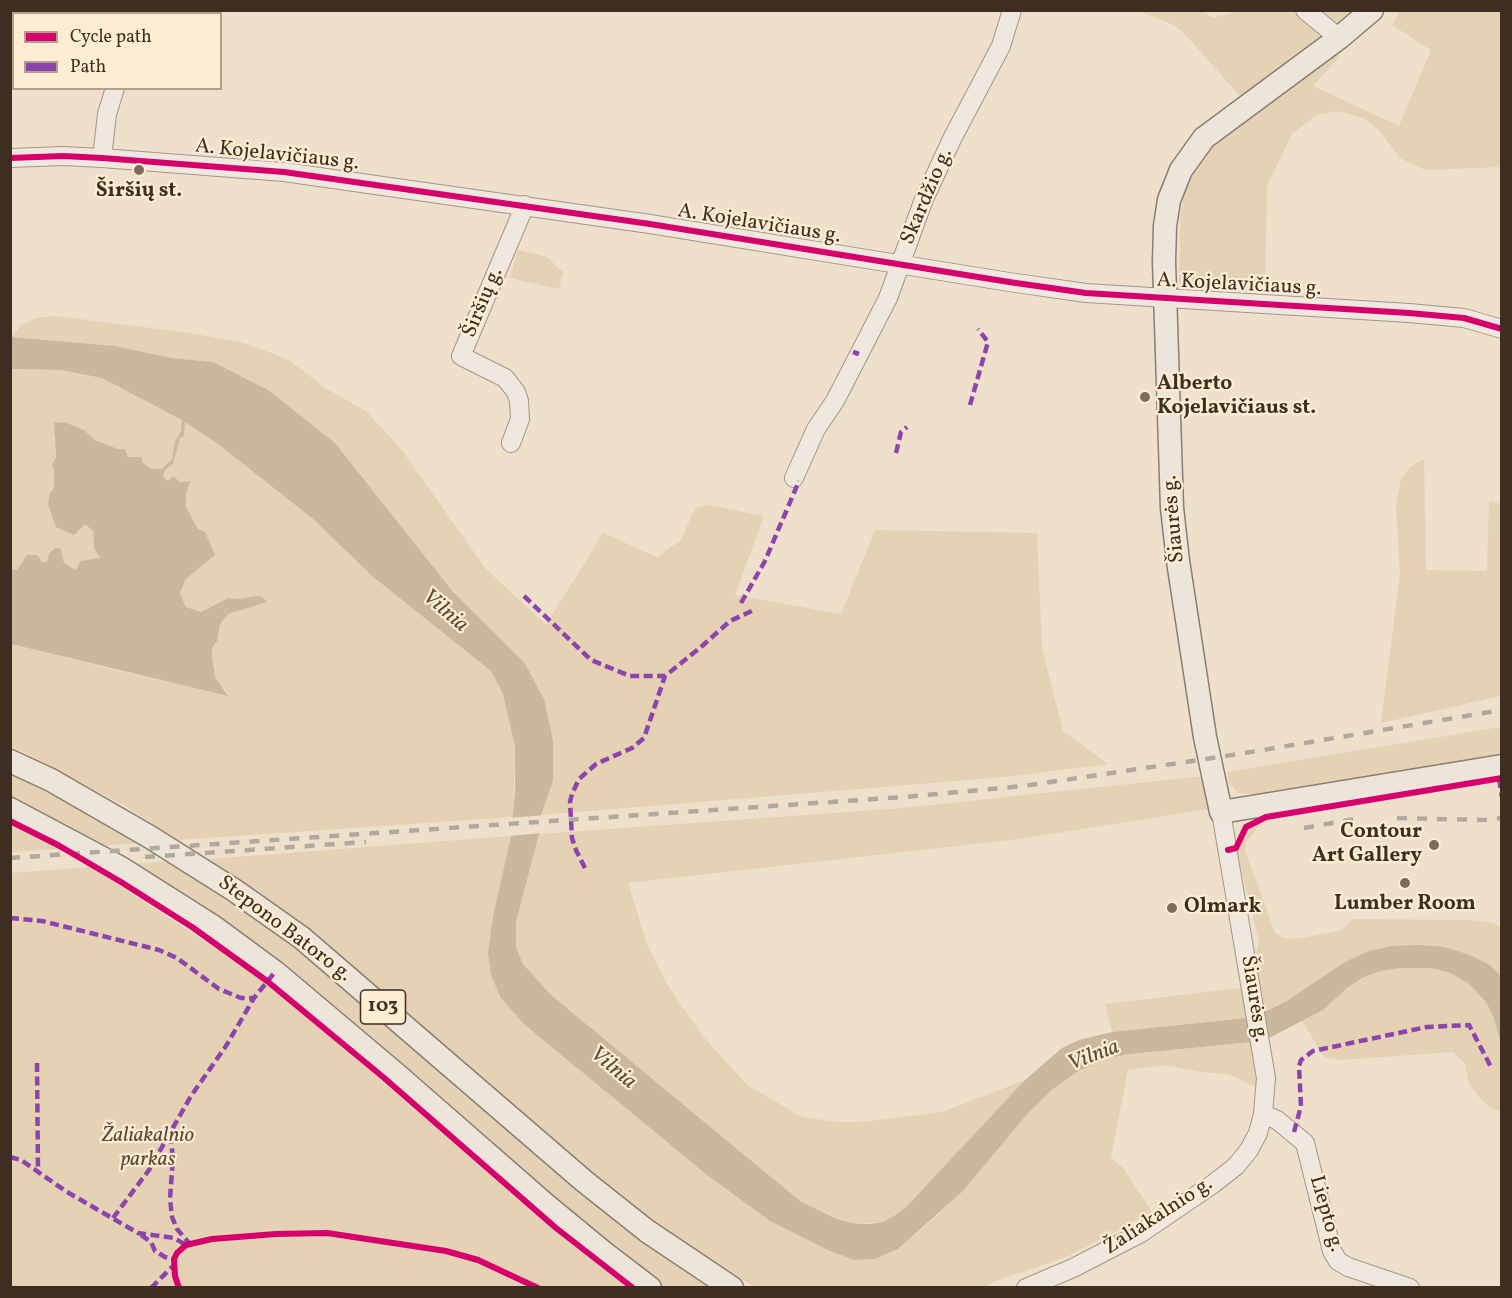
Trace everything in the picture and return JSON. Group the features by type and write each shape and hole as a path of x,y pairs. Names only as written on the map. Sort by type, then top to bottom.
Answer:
{"main road":[{"name":"Šiaurės g.","path":"1221,812 1205,736 1178,561 1170,464 1165,298 1165,226 1169,200 1178,177 1191,154 1204,138 1339,38 1372,10"},
{"name":"Stepono Batoro g.","path":"10,761 51,780 150,837 234,890 302,938 584,1181 647,1231 732,1287"},
{"path":"1221,812 1502,766"},
{"name":"Stepono Batoro g.","path":"10,808 121,868 214,927 341,1026 603,1252 650,1287"}],"street":[{"name":"Skardžio g.","path":"794,478 816,429 835,401 888,298 924,199 1001,45 1012,10"},
{"path":"1305,10 1339,38"},
{"path":"102,158 107,114 114,90"},
{"name":"A. Kojelavičiaus g.","path":"10,158 102,158 284,172 525,205 1086,292 1360,309 1464,318 1502,329"},
{"name":"Širšių g.","path":"511,443 520,419 516,392 505,378 461,356 525,205"},
{"name":"Šiaurės g.","path":"1221,812 1263,1061 1266,1097 1263,1114"},
{"name":"Žaliakalnio g.","path":"1026,1287 1073,1268 1123,1243 1213,1184 1236,1166 1249,1150 1263,1114"},
{"name":"Liepto g.","path":"1263,1114 1277,1120 1305,1143 1332,1251 1338,1261 1348,1268 1410,1287"}],"green space":[{"path":"1241,10 1360,11 1241,97 1181,30 1138,11 1203,11 1213,18"},
{"path":"1400,11 1501,11 1501,167 1425,170 1400,158 1379,130 1363,118 1337,111 1316,115 1292,134 1267,186 1265,293 1179,288 1180,218 1184,193 1207,150 1228,131 1335,53 1340,56 1313,86 1399,126 1431,50 1392,25"},
{"path":"518,250 547,257 563,272 559,289 510,278"},
{"path":"56,316 190,333 245,343 287,359 324,387 367,412 401,449 486,569 546,625 603,533 657,557 681,540 695,508 708,505 764,516 735,595 841,614 875,530 1037,533 1042,648 1063,731 1108,764 1005,777 541,815 553,781 524,662 454,593 335,443 213,362 172,358 115,346 11,337 22,325 35,318"},
{"path":"11,369 60,370 102,378 183,420 181,431 175,441 172,459 163,469 151,469 128,457 125,449 118,449 95,440 84,430 66,422 54,436 56,458 52,464 54,488 48,505 54,517 85,524 93,531 94,548 100,558 76,570 64,563 61,549 47,562 23,562 17,570 11,570"},
{"path":"185,422 218,444 313,519 372,576 491,671 503,694 515,747 513,817 179,840 125,806 11,746 11,644 228,695 215,677 212,656 212,648 217,640 220,624 228,614 266,602 254,596 239,599 228,598 201,612 187,608 180,593 186,579 206,560 198,529 186,507 186,494 180,482 163,478 165,470 173,464 180,438 184,436"},
{"path":"1424,459 1426,570 1487,571 1489,501 1501,504 1501,696 1381,723 1400,574 1396,505 1401,479 1410,467"},
{"path":"1501,727 1501,755 1251,794 1238,793 1229,783 1227,772"},
{"path":"10,772 88,811 139,843 98,846 11,801"},
{"path":"1204,776 1209,809 1019,839 628,883 647,944 668,986 702,1035 747,1085 802,1117 838,1122 861,1122 942,1112 1025,1080 906,1207 883,1222 857,1224 837,1218 800,1201 551,995 523,964 516,947 516,922 539,834 903,808"},
{"path":"1266,817 1246,842 1245,850 1275,933 1284,938 1295,939 1340,931 1353,919 1470,920 1494,923 1501,929 1501,976 1490,965 1444,947 1287,1001 1262,1013 1255,956 1259,942 1236,848 1246,827"},
{"path":"11,824 16,827 58,849 11,852"},
{"path":"511,836 493,916 488,953 623,1105 707,1175 770,1221 830,1251 854,1260 875,1259 898,1249 963,1191 1030,1111 1053,1089 1080,1070 1108,1058 1252,1042 1258,1088 1228,1074 1165,1065 1128,1070 1111,1157 1123,1168 1152,1212 1067,1257 998,1280 986,1287 754,1287 637,1210 572,1157 349,963 209,859"},
{"path":"172,861 310,957 714,1287 665,1287 628,1261 130,864"},
{"name":"Žaliakalnio parkas","path":"91,867 232,959 290,1002 570,1243 628,1287 11,1287 11,873"},
{"path":"1430,968 1450,973 1468,983 1486,1002 1494,1018 1501,1044 1501,1112 1481,1100 1469,1084 1465,1064 1453,1052 1341,1060 1324,1057 1302,1021 1323,1010 1347,988 1364,977 1381,971"},
{"path":"1241,988 1246,1018 1112,1032 1105,1004"}],"water":[{"name":"Vilnia","path":"11,337 115,346 172,358 213,362 268,390 335,443 454,593 524,662 544,699 553,741 553,781 541,815 539,834 516,922 516,947 523,964 551,995 800,1201 837,1219 857,1224 883,1222 906,1207 1025,1080 1062,1048 1079,1040 1112,1032 1246,1018 1262,1013 1287,1001 1345,962 1369,951 1392,946 1444,947 1470,955 1490,965 1501,976 1501,1044 1494,1018 1486,1002 1468,983 1450,973 1430,968 1381,971 1364,977 1347,988 1323,1010 1269,1038 1252,1042 1130,1054 1108,1058 1080,1070 1053,1089 1030,1111 963,1191 898,1249 875,1259 854,1260 830,1251 770,1221 707,1175 524,1024 501,998 491,975 488,953 493,916 511,836 515,791 515,747 503,694 491,671 372,576 313,519 218,444 185,422 184,436 180,438 173,464 165,470 163,477 168,481 173,476 180,482 190,481 186,494 186,507 198,529 205,532 215,555 186,579 180,593 186,607 201,612 228,598 239,599 254,596 261,596 267,602 228,614 220,624 217,641 212,648 212,656 215,677 228,696 11,644 11,570 17,570 27,555 37,555 42,562 47,562 49,554 55,548 61,549 64,563 76,570 80,561 100,558 94,548 93,531 85,524 74,535 56,527 48,504 50,493 54,488 52,464 56,458 54,423 65,422 84,430 95,440 118,449 125,449 128,457 141,457 143,463 151,469 162,469 172,459 182,420 102,378 60,370 11,369"}],"pier":[{"path":"545,815 542,833 508,836 510,818"}],"railway":[{"path":"10,858 904,797 1024,786 1239,754 1502,710"},
{"path":"1304,828 1360,818"},
{"path":"1397,818 1484,820 1502,818"},
{"path":"145,857 366,842"}],"marked path":[{"path":"970,405 988,342 978,329"},
{"path":"853,352 859,354"},
{"path":"896,453 901,432 907,427"},
{"path":"741,603 765,561 799,481"},
{"path":"524,596 591,660 630,676 665,676 730,621 756,609"},
{"path":"585,868 572,838 570,802 572,794 579,779 596,764 632,748 644,738 665,676"},
{"path":"1499,779 1502,797"},
{"path":"10,918 42,921 159,950 177,958 219,989 241,998 254,998"},
{"path":"113,1218 149,1170 191,1096 226,1046 254,998 275,972"},
{"path":"1294,1132 1301,1106 1299,1066 1301,1060 1313,1051 1427,1027 1469,1025 1491,1067"},
{"path":"37,1063 38,1171"},
{"path":"170,1135 173,1157 170,1199 172,1217 177,1229 189,1243"},
{"path":"10,1157 21,1160 67,1192 138,1233 174,1238 186,1245"},
{"path":"141,1235 151,1242 155,1251 174,1259"},
{"path":"151,1288 173,1266"}],"cycle path":[{"path":"10,158 63,156 284,172 650,224 1086,293 1409,313 1464,318 1502,329"},
{"path":"1228,850 1236,848 1246,827 1266,817 1502,778"},
{"path":"10,821 58,845 121,882 192,927 267,981 383,1077 556,1228 633,1288"},
{"path":"179,1288 175,1276 174,1259 186,1245 212,1239 327,1233 446,1251 478,1260 538,1288"}],"place":[{"name":"Širšių st.","path":"139,170"},
{"name":"Alberto Kojelavičiaus st.","path":"1145,397"},
{"name":"Contour Art Gallery","path":"1434,845"},
{"name":"Lumber Room","path":"1405,883"},
{"name":"Olmark","path":"1172,908"}]}
